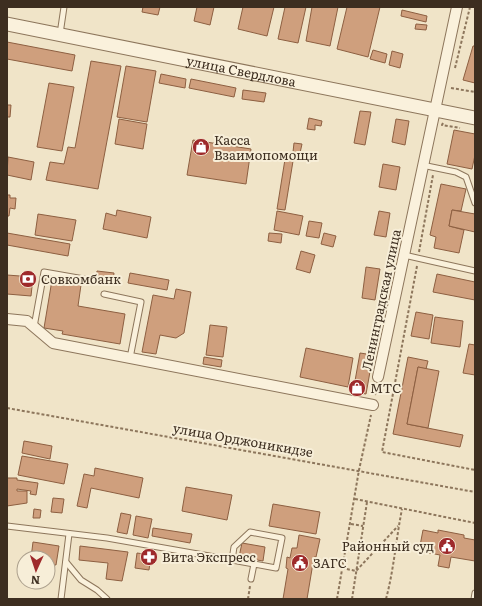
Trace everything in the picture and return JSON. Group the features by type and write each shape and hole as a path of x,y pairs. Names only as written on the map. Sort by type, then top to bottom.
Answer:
{"street":[{"name":"Ленинградская улица","path":"378,376 422,166 440,116 457,7"},
{"name":"улица Свердлова","path":"7,24 60,34 440,116 475,118"},
{"path":"7,319 27,321 53,343 372,405"}],"lane":[{"path":"60,34 64,7"},
{"path":"422,166 456,172 466,178 475,203"},
{"path":"404,255 475,271"},
{"path":"34,327 44,272 84,279"},
{"path":"104,294 141,302 130,358"},
{"path":"7,526 107,538 276,568 282,538 250,532 234,548 232,560"},
{"path":"61,599 69,534"},
{"path":"66,562 81,580 97,590 107,599"},
{"path":"251,579 254,564"},
{"path":"474,599 475,593"}],"path":[{"path":"454,74 470,7"},
{"path":"450,94 453,81"},
{"path":"451,88 475,92"},
{"path":"440,116 462,128"},
{"path":"440,116 441,132"},
{"path":"434,168 382,452 475,470"},
{"name":"Ленинградская улица","path":"337,599 359,470 378,376"},
{"name":"улица Орджоникидзе","path":"7,408 475,492"},
{"path":"354,499 475,523"},
{"path":"352,599 367,502"},
{"path":"386,599 393,573 393,557 402,509"},
{"path":"350,524 363,526"},
{"path":"356,571 399,526"},
{"path":"342,568 356,571"},
{"path":"248,599 251,579"}],"building":[{"path":"143,7 160,7 158,15 142,12"},
{"path":"197,7 214,7 210,25 194,21"},
{"path":"243,7 274,7 267,36 238,29"},
{"path":"285,7 306,7 298,43 278,39"},
{"path":"312,7 338,7 330,46 306,41"},
{"path":"347,7 380,7 368,57 337,49"},
{"path":"402,10 427,16 426,22 401,16"},
{"path":"416,24 427,25 426,30 415,29"},
{"path":"7,42 75,55 72,71 7,59"},
{"path":"473,46 475,46 475,83 463,80"},
{"path":"373,50 387,54 385,63 370,59"},
{"path":"392,51 403,54 400,68 389,65"},
{"path":"91,61 121,66 98,189 46,180 50,162 64,164 68,147 75,148"},
{"path":"126,66 156,71 147,122 117,117"},
{"path":"161,74 186,79 185,88 159,83"},
{"path":"191,79 236,88 234,97 189,88"},
{"path":"49,83 74,87 62,151 37,147"},
{"path":"243,90 266,93 264,102 242,99"},
{"path":"7,105 11,105 10,117 7,117"},
{"path":"360,111 371,112 365,145 354,143"},
{"path":"309,118 322,121 321,126 315,125 315,130 307,129"},
{"path":"119,119 147,124 143,149 115,144"},
{"path":"396,119 409,121 405,145 392,142"},
{"path":"454,130 475,134 475,155 472,169 447,164"},
{"path":"193,140 251,149 246,184 187,175"},
{"path":"294,143 302,144 300,153 293,152"},
{"path":"286,153 294,155 285,210 277,209"},
{"path":"8,157 34,162 31,180 7,175"},
{"path":"383,164 400,167 396,190 379,187"},
{"path":"441,184 466,189 461,211 452,210 449,226 464,230 459,253 434,248 436,237 430,235"},
{"path":"7,195 10,195 10,198 16,198 15,209 10,208 9,216 7,216"},
{"path":"117,210 151,217 147,238 103,229 106,213 116,216"},
{"path":"452,210 475,214 475,232 449,226"},
{"path":"277,211 303,216 299,235 274,230"},
{"path":"379,211 390,213 386,237 374,235"},
{"path":"38,214 76,220 72,241 35,235"},
{"path":"309,221 322,223 319,238 306,236"},
{"path":"7,233 70,244 68,256 7,245"},
{"path":"269,233 282,234 281,243 268,241"},
{"path":"324,233 336,236 333,247 321,244"},
{"path":"301,251 315,255 310,273 296,269"},
{"path":"366,267 380,269 375,300 362,298"},
{"path":"97,271 114,273 113,281 96,279"},
{"path":"130,273 169,280 167,290 128,283"},
{"path":"437,274 475,282 475,300 433,292"},
{"path":"7,275 33,277 31,296 7,294"},
{"path":"52,280 81,285 78,306 125,314 120,344 62,334 63,331 44,328"},
{"path":"176,289 191,292 184,333 176,338 160,335 156,354 142,352 153,295 174,299"},
{"path":"416,312 433,315 429,339 411,336"},
{"path":"435,317 463,321 460,347 431,343"},
{"path":"210,325 227,327 223,357 206,355"},
{"path":"469,344 475,345 475,375 463,373"},
{"path":"306,348 353,358 348,387 300,377"},
{"path":"360,353 373,355 366,394 353,392"},
{"path":"204,357 222,360 221,367 203,364"},
{"path":"408,357 428,361 426,369 418,367 407,424 463,435 460,447 393,434"},
{"path":"418,367 439,371 428,428 407,424"},
{"path":"24,441 52,446 50,459 22,453"},
{"path":"22,456 68,464 64,484 18,475"},
{"path":"95,468 143,478 139,498 91,488 87,508 77,506 84,474 94,476"},
{"path":"7,478 17,478 17,480 38,483 36,495 30,494 31,491 17,489 17,491 27,491 27,503 7,506"},
{"path":"186,487 232,495 227,520 182,511"},
{"path":"53,498 64,499 62,513 51,512"},
{"path":"273,504 320,512 316,534 269,526"},
{"path":"34,509 41,510 40,518 33,518"},
{"path":"121,513 131,515 127,534 117,532"},
{"path":"136,516 152,519 148,538 133,535"},
{"path":"153,528 192,534 190,543 152,536"},
{"name":"Районный суд","path":"423,530 438,533 438,530 464,535 464,538 475,540 475,561 451,557 449,568 438,566 440,555 419,551"},
{"name":"ЗАГС","path":"299,535 320,539 316,557 314,557 307,599 283,599 288,569 286,568 287,557 290,558 292,548 297,548"},
{"path":"33,542 59,546 56,565 56,550 32,550"},
{"path":"242,543 265,547 263,561 239,557"},
{"path":"80,546 128,552 122,581 106,579 108,563 79,560"},
{"path":"137,553 151,555 149,570 135,568"}],"place":[{"name":"Касса Взаимопомощи","path":"201,147"},
{"name":"Совкомбанк","path":"28,279"},
{"name":"МТС","path":"357,388"},
{"name":"Районный суд","path":"447,546"},
{"name":"Вита Экспресс","path":"149,557"},
{"name":"ЗАГС","path":"300,563"}]}
